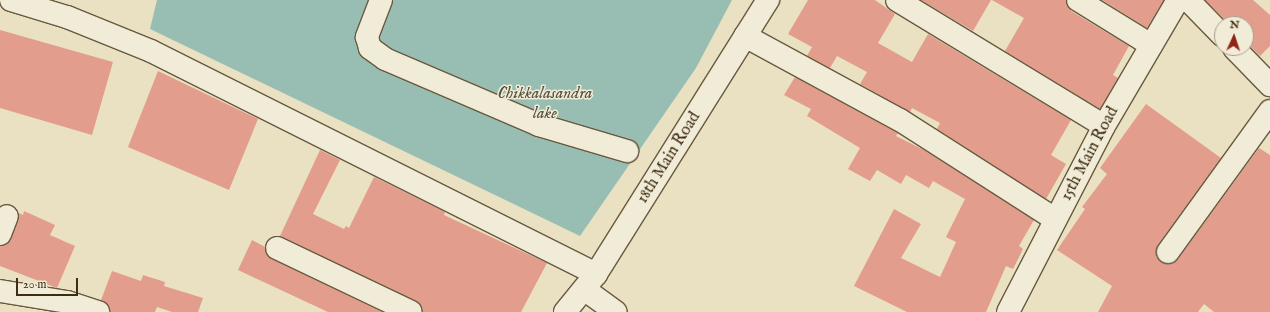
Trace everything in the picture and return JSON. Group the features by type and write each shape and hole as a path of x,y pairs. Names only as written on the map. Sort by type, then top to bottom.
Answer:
{"street":[{"path":"381,0 367,37 370,48 385,59 539,125 627,151"},
{"name":"18th Main Road","path":"565,312 590,281 768,0"},
{"path":"897,0 1104,126"},
{"path":"1078,0 1151,45"},
{"name":"15th Main Road","path":"1008,312 1104,126 1178,0"},
{"path":"1188,0 1214,27"},
{"path":"18,1 67,17 151,51 590,281 616,312"},
{"path":"746,36 900,120 1055,219"},
{"path":"1242,56 1270,85"},
{"path":"1168,252 1270,111"},
{"path":"277,248 411,312"},
{"path":"0,291 66,307 98,312"}],"water":[{"name":"Chikkalasandra lake","path":"157,0 732,0 696,68 580,236 150,29"}],"building":[{"path":"808,0 875,0 895,14 878,43 912,62 928,34 1071,120 1051,155 1066,164 1046,199 937,129 940,123 912,108 910,112 860,84 867,72 837,56 830,68 807,56 812,47 788,34"},
{"path":"921,0 991,0 973,31"},
{"path":"992,0 1066,0 1071,11 1129,46 1113,75 1118,78 1100,109 1005,51 1024,18"},
{"path":"1102,0 1164,0 1147,28"},
{"path":"1205,0 1253,0 1270,15 1270,46 1260,56 1254,50 1254,16 1221,16"},
{"path":"0,30 113,62 92,135 0,108"},
{"path":"158,71 258,119 229,190 128,147"},
{"path":"795,77 898,133 896,136 924,150 1034,220 1019,246 1023,249 1013,269 1006,266 986,312 907,312 854,286 894,209 921,224 901,258 940,277 956,242 946,237 965,199 933,181 929,188 906,175 901,184 877,170 870,181 848,169 860,148 807,116 811,109 784,95"},
{"path":"1146,104 1221,158 1158,245 1156,257 1161,262 1173,264 1178,259 1259,148 1270,155 1270,312 1214,312 1204,304 1198,312 1098,312 1112,286 1057,250 1085,209 1082,207 1107,174 1100,168"},
{"path":"320,150 340,160 313,214 344,229 346,226 349,228 374,177 445,212 444,215 547,263 521,312 423,312 416,301 280,236"},
{"path":"24,211 55,225 50,235 75,246 57,288 0,266 0,246 7,244 11,239 19,213 23,215"},
{"path":"252,240 265,247 267,255 272,259 382,312 328,312 238,270"},
{"path":"112,271 141,281 143,275 165,282 164,286 203,298 198,312 172,312 157,307 155,312 110,312 107,304 101,300"}]}
